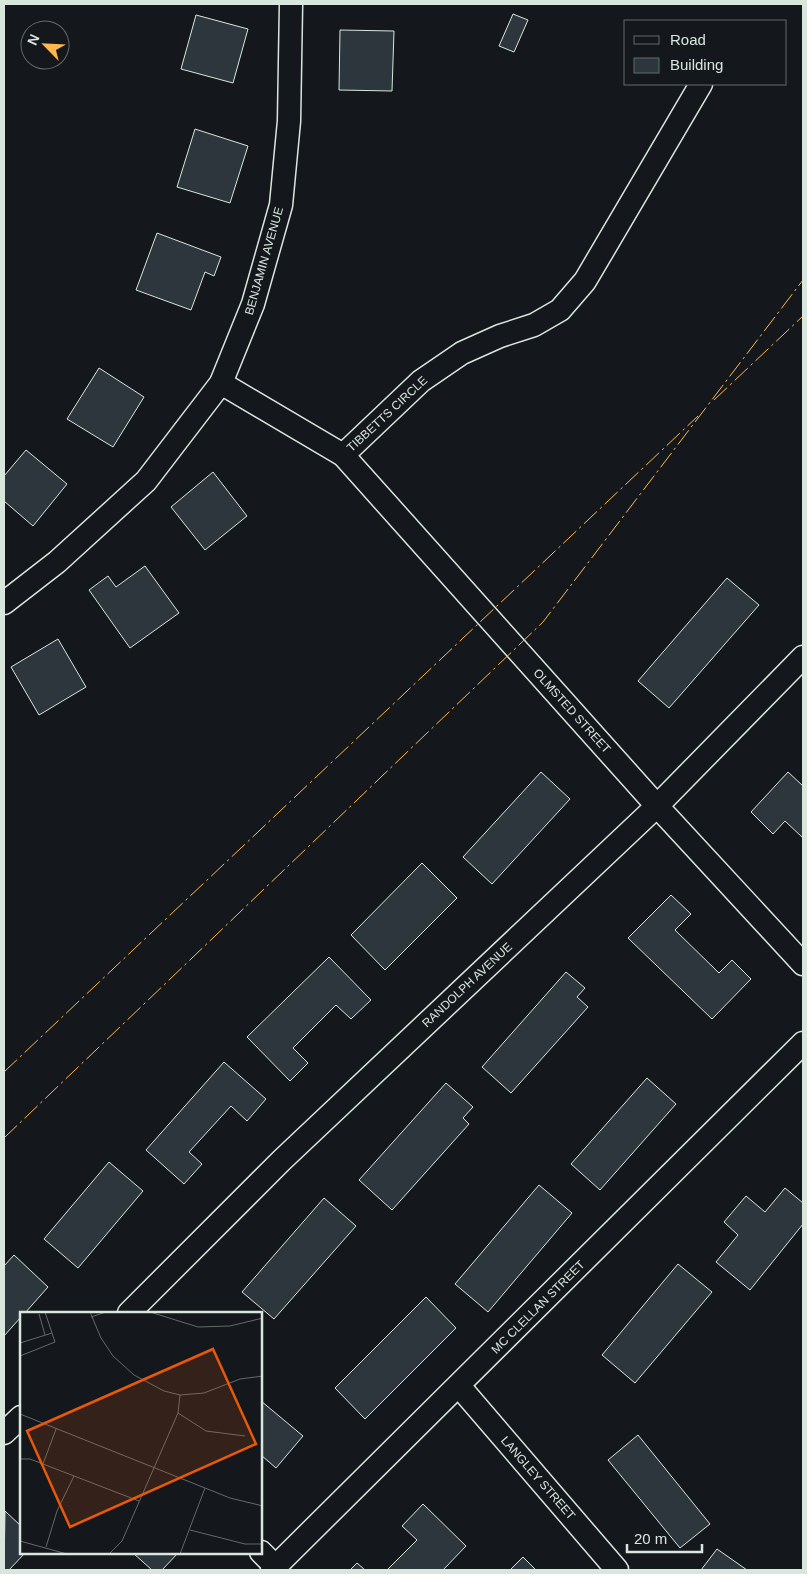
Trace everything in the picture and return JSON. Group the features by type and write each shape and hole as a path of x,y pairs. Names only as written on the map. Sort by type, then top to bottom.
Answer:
{"street":[{"name":"BENJAMIN AVENUE","path":"4,603 58,562 146,481 221,383 254,304 281,205 289,122 291,4"},
{"name":"TIBBETTS CIRCLE","path":"221,383 343,455 421,381 462,353 500,336 534,325 560,310 585,281 700,85"},
{"name":"OLMSTED STREET","path":"343,455 657,806 803,964"},
{"name":"RANDOLPH AVENUE","path":"130,1312 282,1160 657,806 803,657"},
{"name":"MC CLELLAN STREET","path":"270,1563 459,1386 803,1042"},
{"name":"LANGLEY STREET","path":"459,1386 617,1570"},
{"path":"4,1433 20,1418"}],"building":[{"path":"513,14 528,20 514,52 499,46"},
{"path":"196,15 248,29 233,83 181,69"},
{"path":"340,30 394,31 392,91 339,90"},
{"path":"195,129 248,146 230,203 177,187"},
{"path":"157,233 221,257 214,276 205,272 191,310 136,290"},
{"path":"99,368 144,397 113,447 67,419"},
{"path":"26,450 67,484 33,526 4,501 4,476"},
{"path":"213,472 247,516 205,550 171,507"},
{"path":"145,566 179,613 130,648 89,590 108,576 116,587"},
{"path":"727,578 759,605 669,708 638,681"},
{"path":"58,639 86,687 39,715 11,667"},
{"path":"541,772 570,799 492,884 463,857"},
{"path":"788,772 803,786 803,838 785,821 773,834 751,812"},
{"path":"422,863 457,898 385,970 351,935"},
{"path":"671,895 691,914 675,930 719,973 732,960 751,979 712,1019 628,938"},
{"path":"329,957 371,1000 351,1019 336,1005 293,1048 308,1063 290,1081 247,1037"},
{"path":"566,972 585,988 577,997 588,1007 511,1093 482,1067"},
{"path":"224,1062 266,1099 247,1121 231,1106 189,1152 202,1164 184,1184 146,1150"},
{"path":"647,1078 676,1104 600,1190 571,1164"},
{"path":"446,1083 473,1107 463,1118 469,1124 392,1210 359,1180"},
{"path":"109,1162 143,1191 78,1268 44,1239"},
{"path":"539,1185 572,1213 488,1312 455,1284"},
{"path":"785,1188 803,1203 803,1224 750,1290 716,1262 738,1235 724,1222 746,1196 765,1212"},
{"path":"324,1198 356,1226 274,1319 242,1292"},
{"path":"14,1255 48,1287 26,1312 20,1312 20,1318 4,1336 4,1266"},
{"path":"678,1264 712,1292 635,1383 602,1355"},
{"path":"426,1297 456,1328 365,1419 335,1388"},
{"path":"262,1402 303,1436 276,1468 262,1456"},
{"path":"638,1435 710,1524 680,1548 608,1460"},
{"path":"423,1504 466,1546 443,1570 387,1570 417,1540 402,1526"},
{"path":"5,1511 20,1525 20,1554 24,1554 9,1570 4,1570"},
{"path":"717,1549 747,1570 701,1570"},
{"path":"134,1554 177,1554 162,1570 152,1570"},
{"path":"523,1557 536,1570 510,1570"},
{"path":"357,1563 365,1570 350,1570"}],"power":[{"path":"4,1138 543,622 803,280"},
{"path":"714,400 803,316"},
{"path":"4,1072 698,416"}]}
